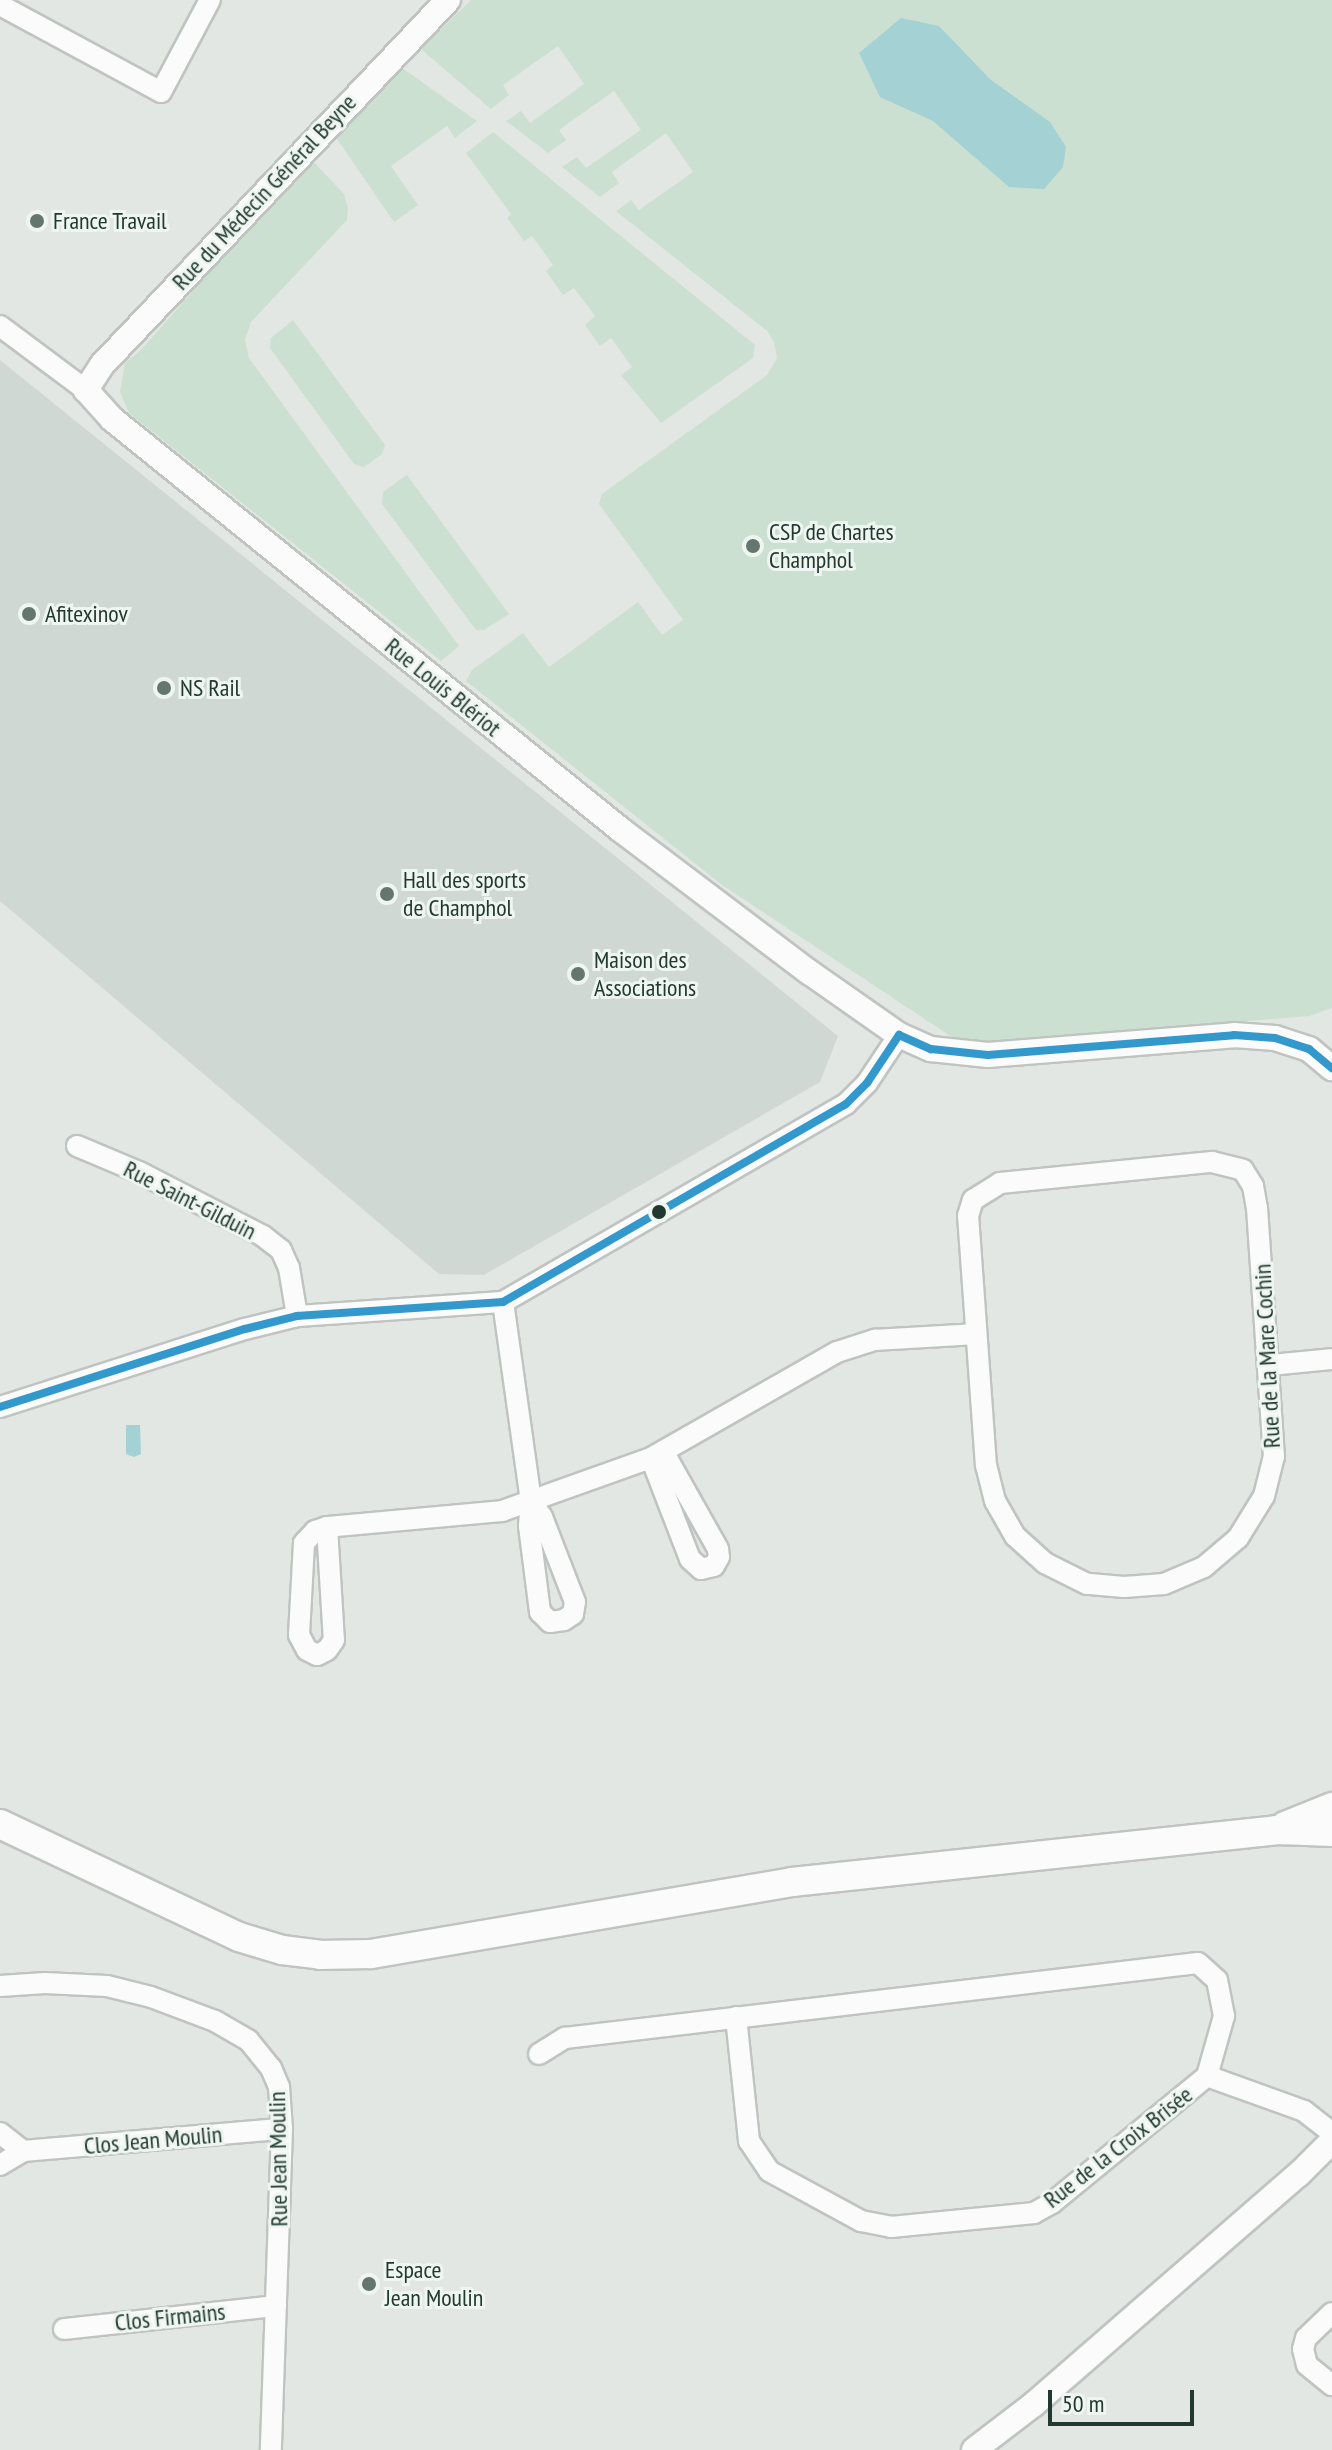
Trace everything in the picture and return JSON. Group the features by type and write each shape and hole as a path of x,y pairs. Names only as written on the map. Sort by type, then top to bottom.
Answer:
{"main road":[{"path":"1276,1830 1332,1807"},
{"path":"0,1824 239,1937 282,1950 320,1955 371,1954 792,1882 1276,1830 1332,1832"}],"street":[{"path":"0,5 161,92 210,0"},
{"name":"Rue du Médecin Général Beyne","path":"86,390 102,365 135,329 448,0"},
{"name":"Rue Louis Blériot","path":"0,326 86,390 112,419 621,830 809,972 899,1035 931,1049 988,1055 1234,1035 1275,1038 1309,1049 1332,1068"},
{"path":"0,1407 233,1332 297,1316 503,1302 846,1104 867,1083 899,1035"},
{"name":"Rue Saint-Gilduin","path":"77,1146 139,1172 263,1236 281,1250 289,1268 297,1316"},
{"name":"Rue de la Mare Cochin","path":"1220,1163 1243,1170 1253,1186 1270,1365 1274,1456 1264,1496 1238,1538 1204,1567 1164,1584 1124,1587 1087,1584 1045,1563 1015,1536 995,1501 986,1466 976,1334 968,1216 973,1200 983,1190 1000,1183 1220,1163"},
{"path":"503,1302 531,1502 529,1526 540,1612 550,1622 564,1620 573,1614 575,1602 542,1517 531,1502"},
{"path":"327,1527 334,1640 327,1650 317,1655 307,1650 299,1635 304,1543 315,1531 327,1527 502,1511 657,1454 837,1352 875,1340 976,1334"},
{"path":"1270,1365 1332,1359"},
{"path":"657,1454 718,1549 719,1557 714,1566 701,1569 690,1559 657,1454"},
{"name":"Rue de la Croix Brisée","path":"539,2054 565,2038 736,2017 1198,1963 1217,1980 1224,2016 1207,2076 1052,2203 1034,2213 891,2227 861,2221 769,2171 749,2141 736,2017"},
{"name":"Rue Jean Moulin","path":"0,1986 45,1983 107,1986 215,2021 249,2041 271,2068 279,2087 282,2129 271,2450"},
{"name":"Rue de la Croix Brisée","path":"1207,2076 1304,2111 1332,2133"},
{"name":"Clos Jean Moulin","path":"0,2165 23,2151 282,2129"},
{"path":"0,2133 23,2151"},
{"path":"974,2450 1034,2404 1299,2174 1332,2141"},
{"name":"Clos Firmains","path":"64,2329 276,2306"},
{"path":"1332,2313 1306,2338 1303,2349 1307,2365 1332,2385"}],"shaded area":[{"path":"0,360 838,1036 820,1082 484,1275 439,1274 0,901"}],"green space":[{"path":"471,0 1332,0 1332,1008 1309,1016 964,1045 722,885 466,681 472,670 523,633 549,667 638,602 662,635 683,620 599,504 602,494 767,375 777,358 774,342 767,331 616,211 631,200 639,210 693,172 666,133 612,172 619,183 600,197 562,167 577,157 586,168 641,130 614,91 559,130 566,140 548,153 506,121 521,111 530,123 584,84 558,46 503,85 509,95 491,109 421,49"},
{"path":"402,68 477,121 455,138 447,126 391,166 418,205 394,222 337,139 338,130"},
{"path":"493,132 755,345 753,358 661,423 621,375 632,367 611,338 600,346 585,325 595,316 574,288 563,295 546,271 553,265 532,236 524,241 507,218 511,214 466,153"},
{"path":"310,158 344,194 347,220 251,322 245,340 249,358 459,646 441,661 129,413 120,392 125,363 141,350"},
{"path":"293,320 385,445 382,454 364,467 354,464 270,348 271,338"},
{"path":"407,475 509,614 484,630 476,630 382,504 383,492"}],"water":[{"path":"901,18 939,26 991,80 1050,122 1066,147 1063,167 1044,189 1009,187 933,121 880,97 859,53"},
{"path":"126,1425 140,1425 141,1454 134,1457 126,1454"}],"transit line":[{"path":"0,1407 245,1329 297,1316 503,1302 846,1104 867,1083 899,1035 931,1049 988,1055 1234,1035 1275,1038 1309,1049 1332,1068"}],"place":[{"name":"France Travail","path":"37,221"},
{"name":"CSP de Chartes Champhol","path":"753,546"},
{"name":"Afitexinov","path":"29,614"},
{"name":"NS Rail","path":"164,688"},
{"name":"Hall des sports de Champhol","path":"387,894"},
{"name":"Maison des Associations","path":"578,974"},
{"name":"Espace Jean Moulin","path":"369,2284"}]}
